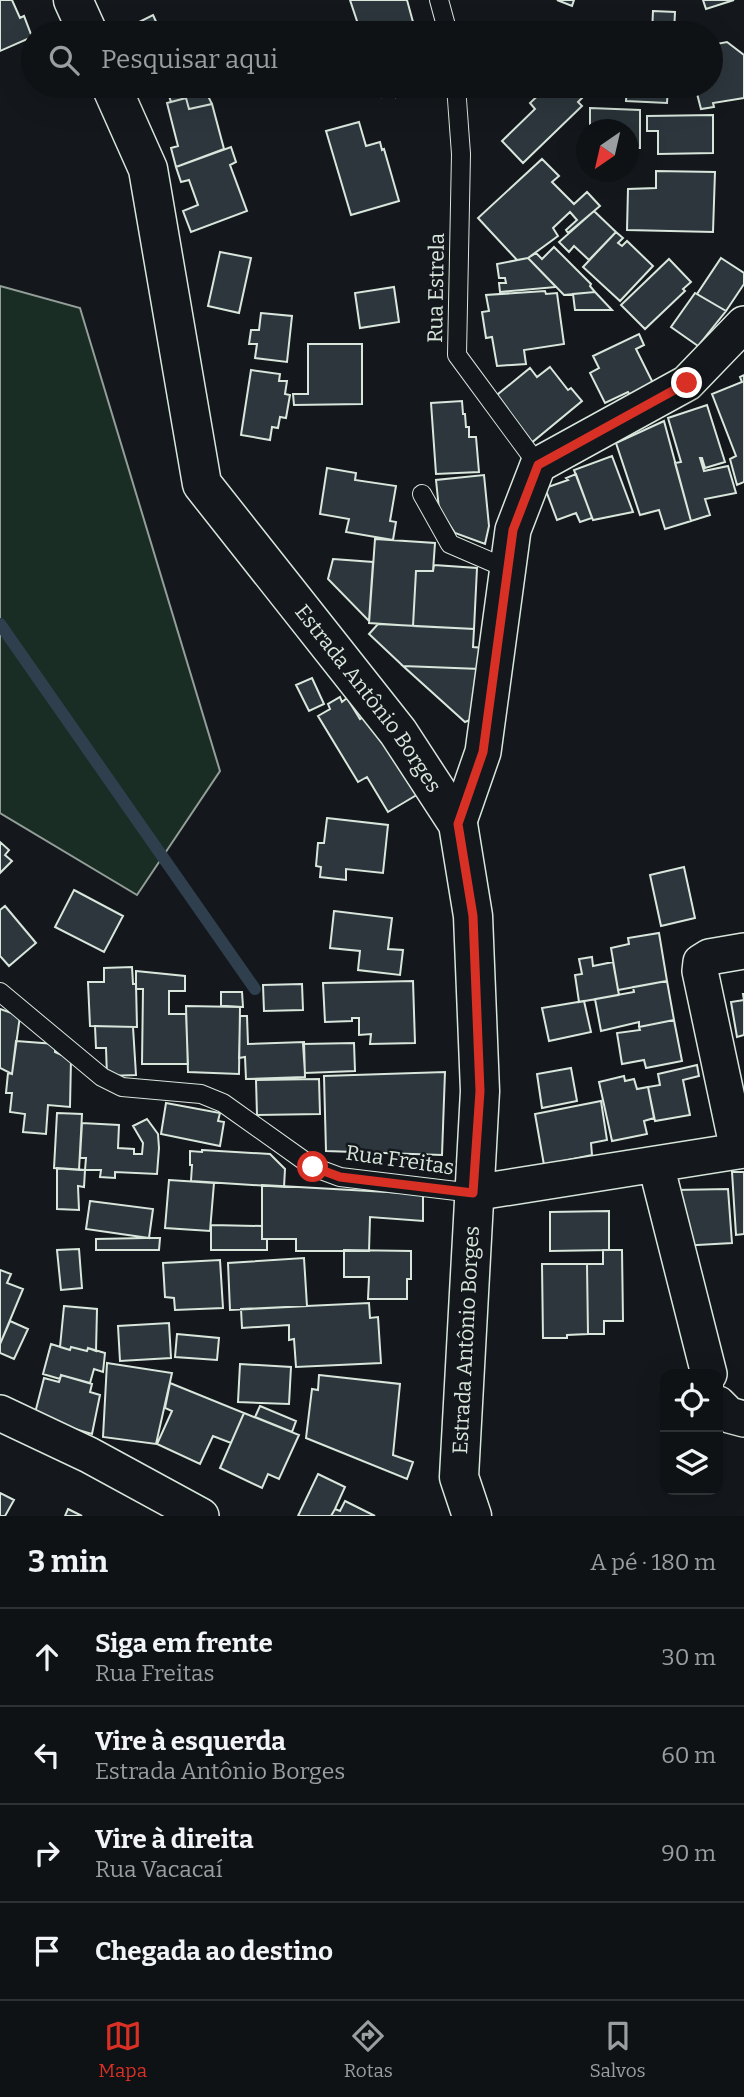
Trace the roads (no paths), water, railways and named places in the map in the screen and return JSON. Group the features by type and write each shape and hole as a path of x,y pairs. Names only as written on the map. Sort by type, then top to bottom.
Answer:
{"street":[{"path":"73,0 83,21"},
{"name":"Estrada Antônio Borges","path":"116,98 148,169 202,484 398,732 458,824 473,916 480,1091 459,1477 472,1516"},
{"path":"458,824 483,752 513,530 538,465 687,383 744,324"},
{"path":"473,1193 741,1150 700,971 701,962 709,957 744,951"},
{"path":"656,1165 708,1369"},
{"path":"723,1409 729,1415 744,1419"},
{"path":"0,1413 89,1455 201,1516"}],"lane":[{"path":"439,0 445,21"},
{"name":"Rua Estrela","path":"457,98 461,154 457,355 538,465"},
{"path":"422,494 450,544 508,569"},
{"name":"Rua Freitas","path":"0,992 102,1077 122,1087 201,1094 223,1103 313,1167 340,1177 473,1193"}],"waterway":[{"path":"0,624 255,989"}]}
